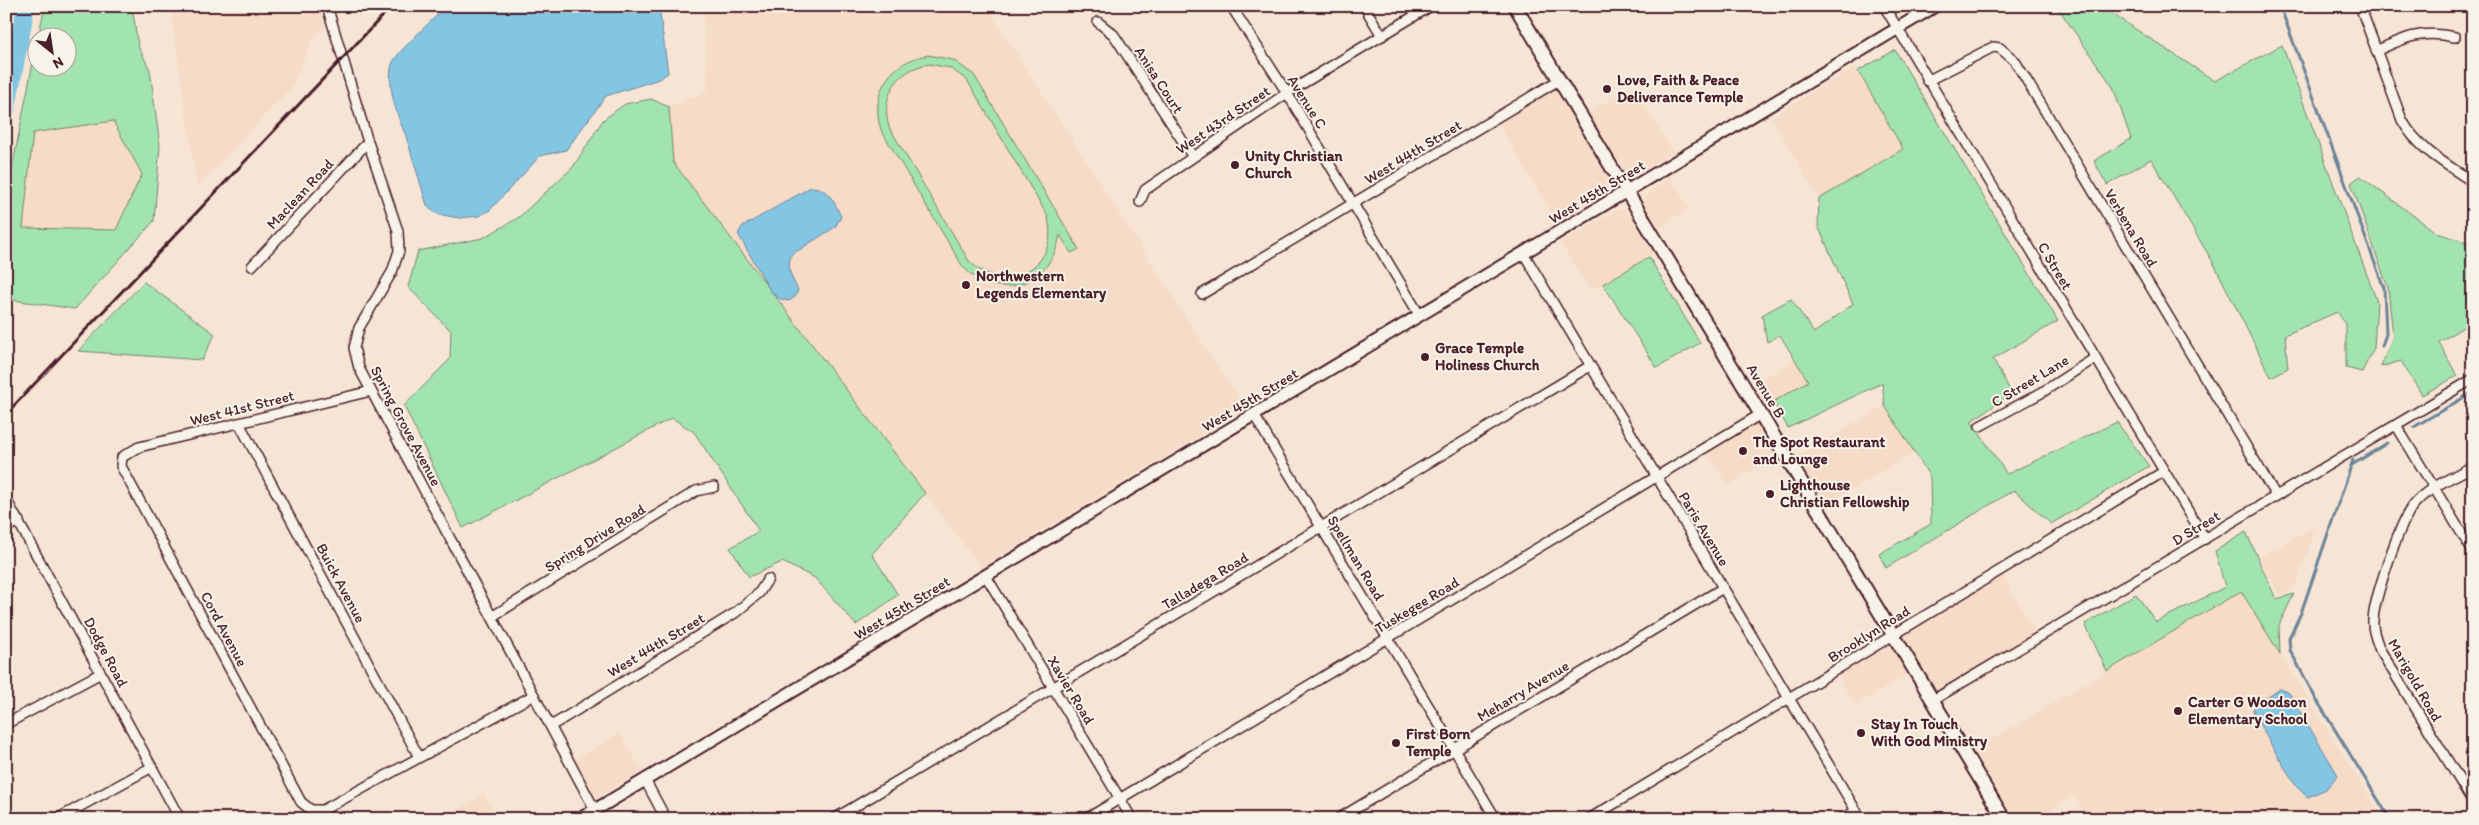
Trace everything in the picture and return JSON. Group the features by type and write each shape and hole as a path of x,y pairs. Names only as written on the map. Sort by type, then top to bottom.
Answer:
{"main road":[{"name":"Avenue B","path":"1515,6 1612,168"},
{"name":"Avenue B","path":"1627,192 2004,819"}],"street":[{"name":"Spring Grove Avenue","path":"327,6 368,142 398,231 399,251 392,272 359,328 354,348 359,368 595,810"},
{"name":"Avenue C","path":"1231,6 1287,93 1420,316"},
{"path":"1364,6 1382,36"},
{"name":"West 43rd Street","path":"1140,202 1145,190 1287,93 1431,6"},
{"name":"C Street","path":"1884,6 1927,81 2205,539"},
{"name":"West 45th Street","path":"580,819 1935,6"},
{"path":"2360,6 2408,131 2422,147 2473,182"},
{"name":"Anisa Court","path":"1098,22 1114,34 1193,157"},
{"path":"2376,51 2407,37 2434,32 2455,37"},
{"name":"Verbena Road","path":"1927,81 1993,46 2000,48 2015,61 2276,496"},
{"name":"West 44th Street","path":"1202,294 1559,80"},
{"name":"Maclean Road","path":"252,266 368,142"},
{"name":"Avenue B","path":"1612,168 1627,192"},
{"name":"Paris Avenue","path":"1524,254 1858,815"},
{"name":"C Street Lane","path":"1980,426 2041,392 2094,358"},
{"name":"Talladega Road","path":"834,819 1590,366"},
{"name":"D Street","path":"1933,700 2473,379"},
{"name":"West 41st Street","path":"122,457 139,447 371,391"},
{"name":"Tuskegee Road","path":"1086,819 1761,414"},
{"name":"Spellman Road","path":"1254,415 1496,819"},
{"name":"Buick Avenue","path":"239,423 419,757"},
{"path":"2396,425 2473,552"},
{"name":"Cord Avenue","path":"122,457 121,466 125,474 301,802 311,810 323,810 419,757"},
{"name":"Marigold Road","path":"2473,466 2417,500 2405,517 2391,555 2375,609 2373,624 2380,650 2473,802"},
{"name":"Brooklyn Road","path":"1589,819 2163,472"},
{"name":"Spring Drive Road","path":"493,616 696,492 714,487"},
{"name":"Dodge Road","path":"6,499 180,819"},
{"path":"6,528 19,521"},
{"name":"Xavier Road","path":"986,576 1132,819"},
{"name":"West 44th Street","path":"551,726 734,613 759,593 768,579"},
{"name":"Meharry Avenue","path":"1338,819 1723,588"},
{"path":"6,724 101,673"},
{"path":"419,757 534,695"},
{"path":"57,819 152,767"},
{"path":"645,780 666,819"},
{"path":"1842,819 1858,815"}],"shaded area":[{"path":"170,6 345,6 312,40 291,88 197,187"},
{"name":"Northwestern Legends Elementary","path":"703,6 986,6 1245,409 981,567 673,162 669,107 708,90"},
{"path":"1855,67 1903,149 1819,199 1771,117"},
{"path":"1632,86 1673,152 1638,173 1631,174 1623,169 1589,113"},
{"path":"1557,88 1611,181 1611,186 1603,195 1557,222 1498,123"},
{"path":"113,121 142,174 116,230 23,228 33,133"},
{"path":"1670,177 1689,208 1658,228 1645,206 1644,196"},
{"path":"1619,209 1627,210 1631,215 1655,254 1590,291 1561,243"},
{"path":"1795,360 1808,382 1766,407 1752,385"},
{"path":"1885,406 1913,453 1825,505 1796,457"},
{"path":"1756,423 1776,456 1728,485 1707,453"},
{"path":"2317,526 2295,587 2280,596 2259,557"},
{"path":"2001,573 2037,635 1937,693 1902,633"},
{"name":"Carter G Woodson Elementary School","path":"2241,591 2383,819 2088,819 2074,795 2035,819 2014,819 1973,751"},
{"path":"1891,645 1909,674 1855,705 1838,676"},
{"path":"620,733 642,771 595,798 575,760"},
{"path":"484,795 498,819 440,819"}],"green space":[{"path":"45,6 132,6 138,46 150,70 160,146 154,221 75,309 6,299 6,199 30,78 78,78 78,28 40,28","holes":["113,121 142,174 116,230 23,228 33,133"]},
{"path":"2053,6 2100,6 2215,81 2282,45 2377,302 2374,348 2362,372 2346,368 2346,324 2337,312 2285,335 2288,368 2271,377 2214,264 2151,159 2107,185 2094,161 2131,139 2113,87 2060,11"},
{"path":"1895,50 2058,321 1993,359 2012,394 1971,421 2007,474 2117,422 2149,466 2051,524 2014,490 1886,568 1879,554 1931,524 1930,477 1885,406 1882,383 1788,428 1773,402 1808,381 1780,335 1767,342 1762,315 1791,299 1814,333 1853,304 1818,226 1819,199 1903,149 1858,71"},
{"path":"928,55 953,60 974,75 1079,249 1071,253 1060,235 1055,252 1046,266 1035,277 1022,284 992,285 977,278 963,267 881,130 878,104 886,81 903,64 915,58","holes":["929,64 950,68 967,80 1047,215 1050,233 1047,248 1039,261 1028,271 1014,276 999,276 984,272 969,261 889,127 887,116 889,95 900,78 918,67"]},
{"path":"651,99 669,107 673,162 925,493 872,554 898,595 856,625 815,578 782,562 749,577 730,548 759,531 694,432 672,418 463,528 404,406 450,359 451,331 408,287 418,251 483,238 518,218 573,167 603,120 625,104"},
{"path":"2360,176 2437,233 2473,244 2473,321 2439,342 2457,376 2422,395 2401,361 2381,367 2393,336 2388,288 2351,183"},
{"path":"1649,257 1700,343 1657,368 1603,284"},
{"path":"144,282 215,334 202,360 78,351"},
{"path":"2246,532 2276,599 2294,594 2279,625 2280,654 2241,591 2107,671 2085,624 2136,594 2156,622 2225,587 2215,551"}],"water":[{"path":"446,6 659,6 668,73 659,79 606,96 566,150 540,156 490,210 479,216 459,218 437,214 427,205 396,108 390,78 393,62 396,57"},
{"path":"811,187 822,190 830,197 841,217 835,227 791,255 789,269 798,290 795,297 789,301 780,299 771,292 738,234 742,227"},
{"path":"2280,688 2289,693 2338,775 2326,789 2308,797 2288,773 2255,717 2253,709 2257,704"}],"waterway":[{"path":"6,111 26,6"},
{"path":"2280,6 2384,288 2386,334 2382,346"},
{"path":"2414,427 2473,392"},
{"path":"2352,465 2387,443"},
{"path":"2353,460 2301,613 2289,638 2290,650 2316,699 2390,819"}],"railway":[{"path":"6,414 392,6"}],"place":[{"name":"Love, Faith & Peace Deliverance Temple","path":"1607,89"},
{"name":"Unity Christian Church","path":"1235,165"},
{"name":"Northwestern Legends Elementary","path":"966,285"},
{"name":"Grace Temple Holiness Church","path":"1425,357"},
{"name":"The Spot Restaurant and Lounge","path":"1743,451"},
{"name":"Lighthouse Christian Fellowship","path":"1770,494"},
{"name":"Carter G Woodson Elementary School","path":"2178,711"},
{"name":"Stay In Touch With God Ministry","path":"1861,733"},
{"name":"First Born Temple","path":"1396,743"}]}
